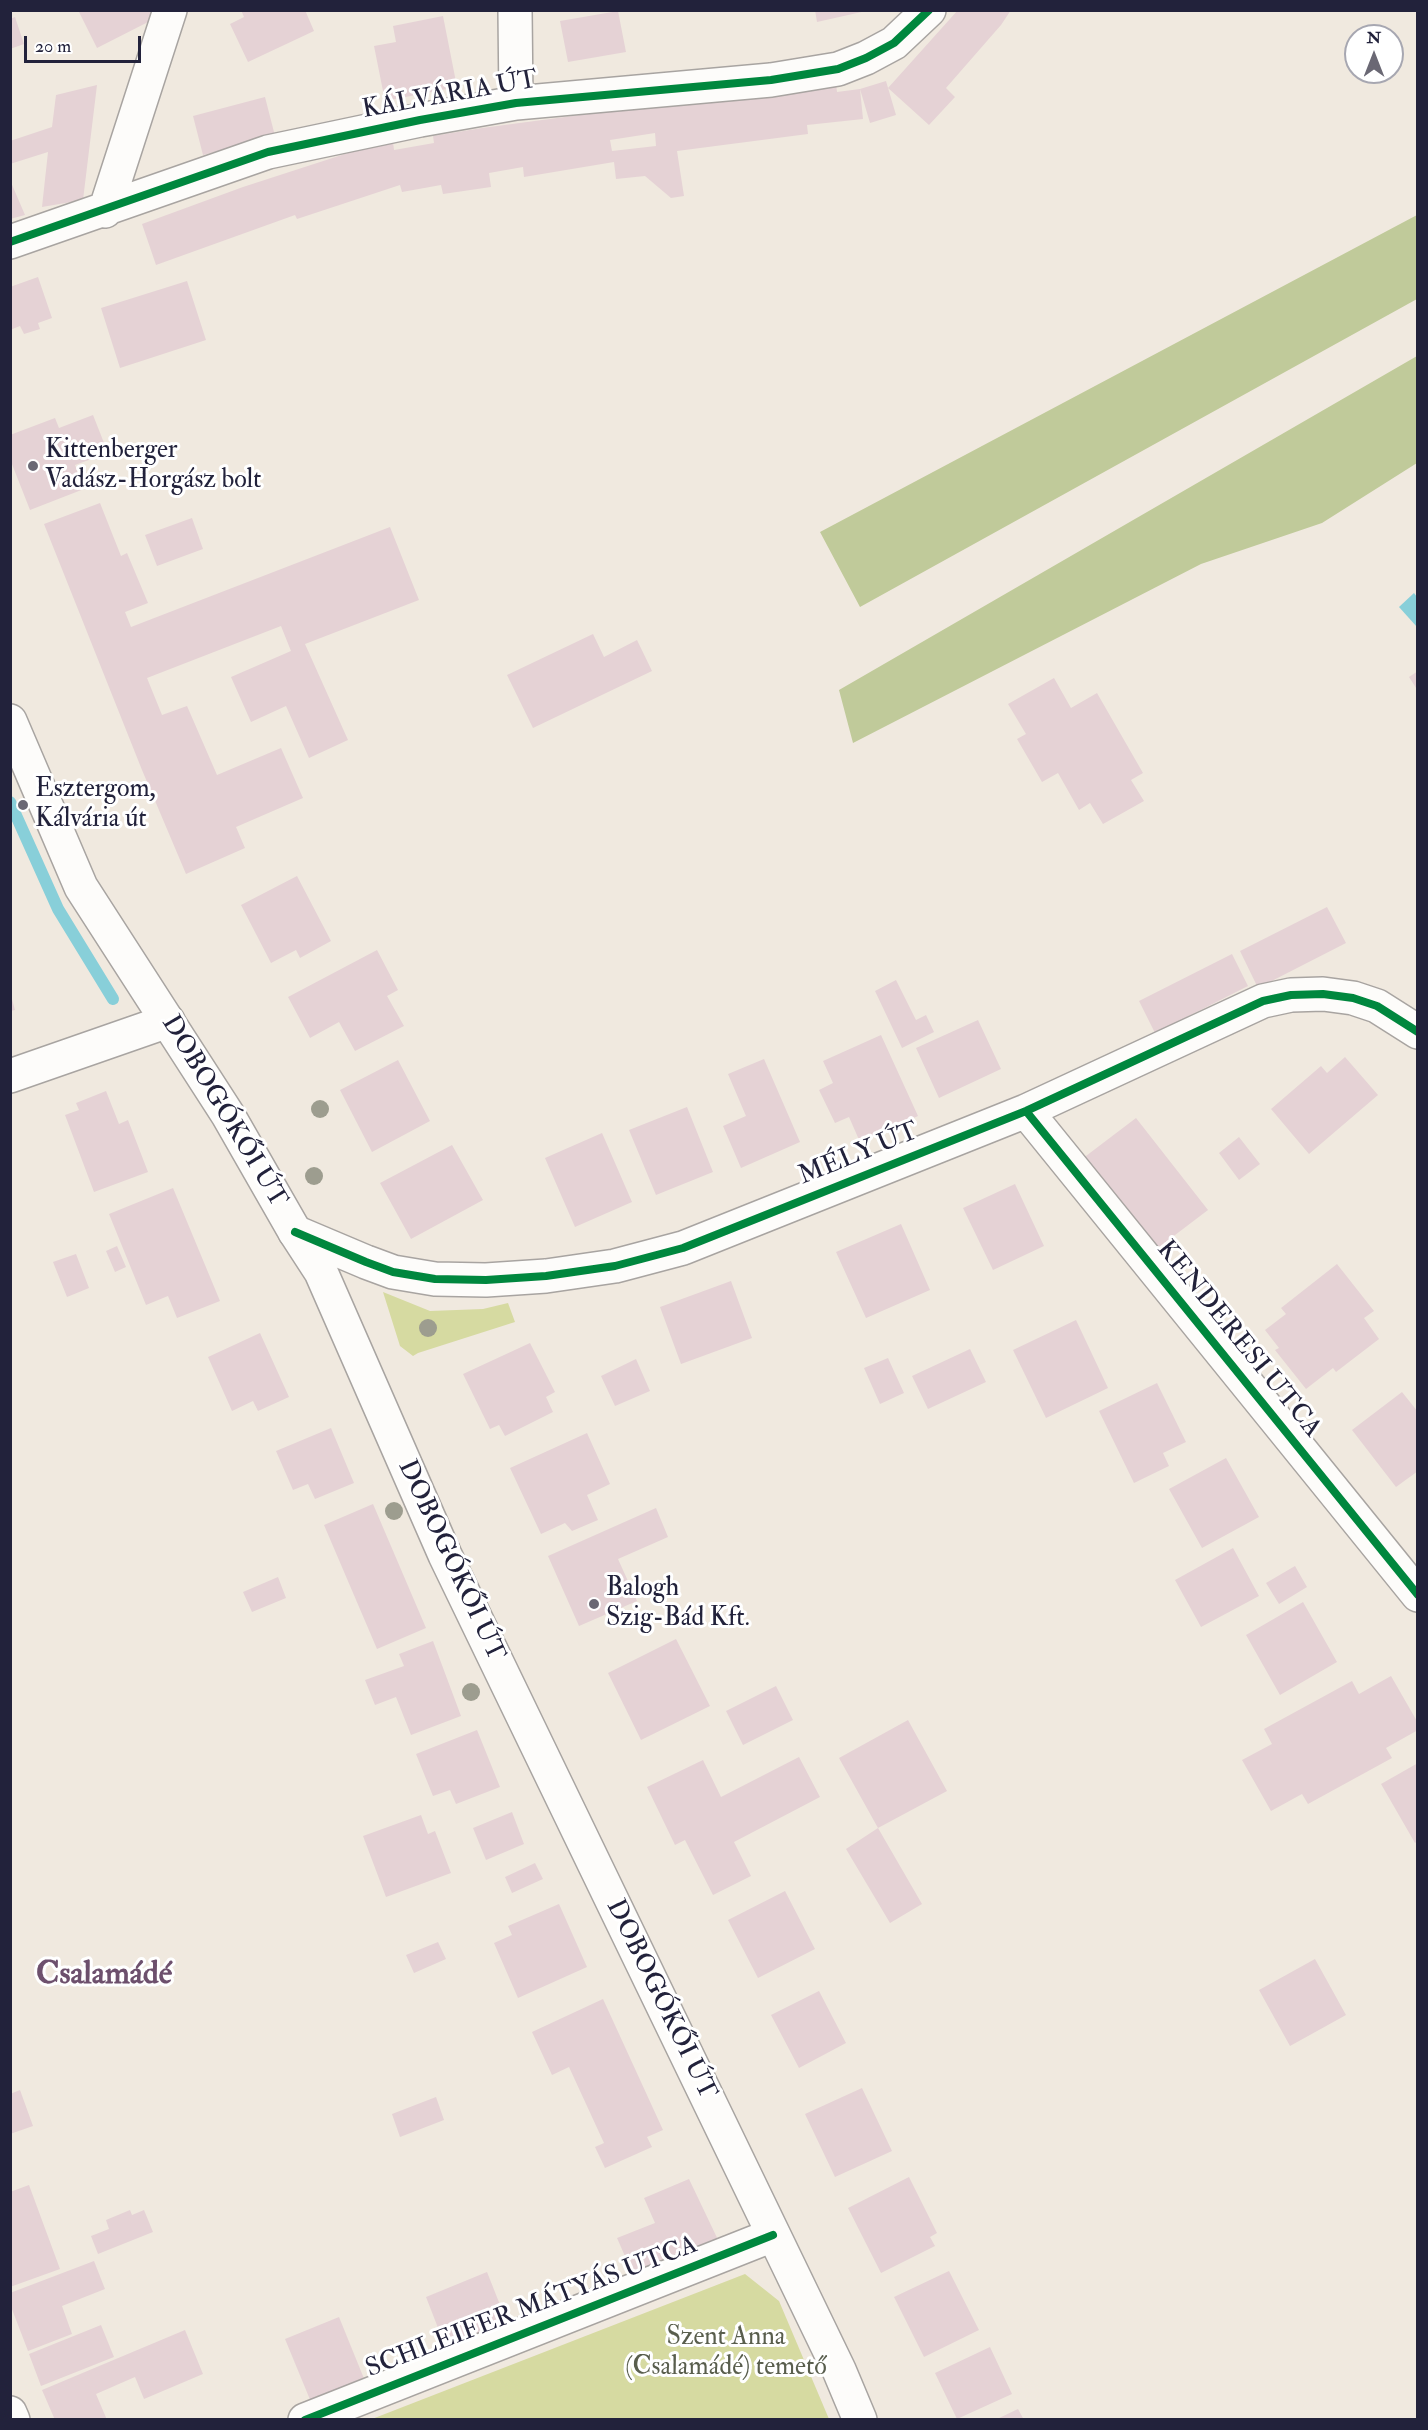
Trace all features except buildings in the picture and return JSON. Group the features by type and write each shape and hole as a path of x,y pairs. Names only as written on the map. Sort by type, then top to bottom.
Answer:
{"street":[{"path":"105,211 170,10"},
{"path":"515,10 516,103"},
{"name":"KÁLVÁRIA ÚT","path":"10,242 105,211 268,152 420,120 516,103 771,80 838,69 866,58 894,43 929,10"},
{"name":"DOBOGÓKŐI ÚT","path":"10,721 81,887 228,1115 295,1232 321,1272 445,1556 839,2370 860,2420"},
{"name":"MÉLY ÚT","path":"295,1232 384,1269 435,1279 486,1280 546,1276 615,1266 683,1248 1026,1111 1263,1001 1291,995 1323,994 1353,998 1377,1006 1418,1032"},
{"path":"10,1076 168,1022"},
{"name":"KENDERESI UTCA","path":"1026,1111 1418,1595"},
{"name":"SCHLEIFER MÁTYÁS UTCA","path":"305,2420 773,2235"},
{"path":"10,2413 13,2420"}],"green space":[{"path":"1417,215 1417,299 860,607 820,532"},
{"path":"1417,356 1417,463 1322,523 1201,564 853,743 839,690"},
{"path":"383,1292 430,1311 483,1309 508,1303 515,1322 413,1356 400,1346"},
{"name":"Szent Anna (Csalamádé) temető","path":"745,2274 779,2301 829,2419 372,2419"}],"water":[{"path":"1414,593 1417,597 1417,627 1399,607"}],"waterway":[{"path":"10,802 58,909 113,999"}],"cycle path":[{"path":"10,242 268,152 420,120 516,103 771,80 838,69 866,58 894,43 929,10"},
{"path":"295,1232 393,1272 435,1279 486,1280 546,1276 615,1266 683,1248 1026,1111 1263,1001 1291,995 1323,994 1353,998 1377,1006 1418,1032"},
{"path":"1026,1111 1418,1595"},
{"path":"305,2420 773,2235"}],"place":[{"name":"Kittenberger Vadász-Horgász bolt","path":"33,466"},
{"name":"Esztergom, Kálvária út","path":"23,805"},
{"name":"Balogh Szig-Bád Kft.","path":"594,1604"}],"district":[{"name":"Csalamádé","path":"104,1976"}]}
